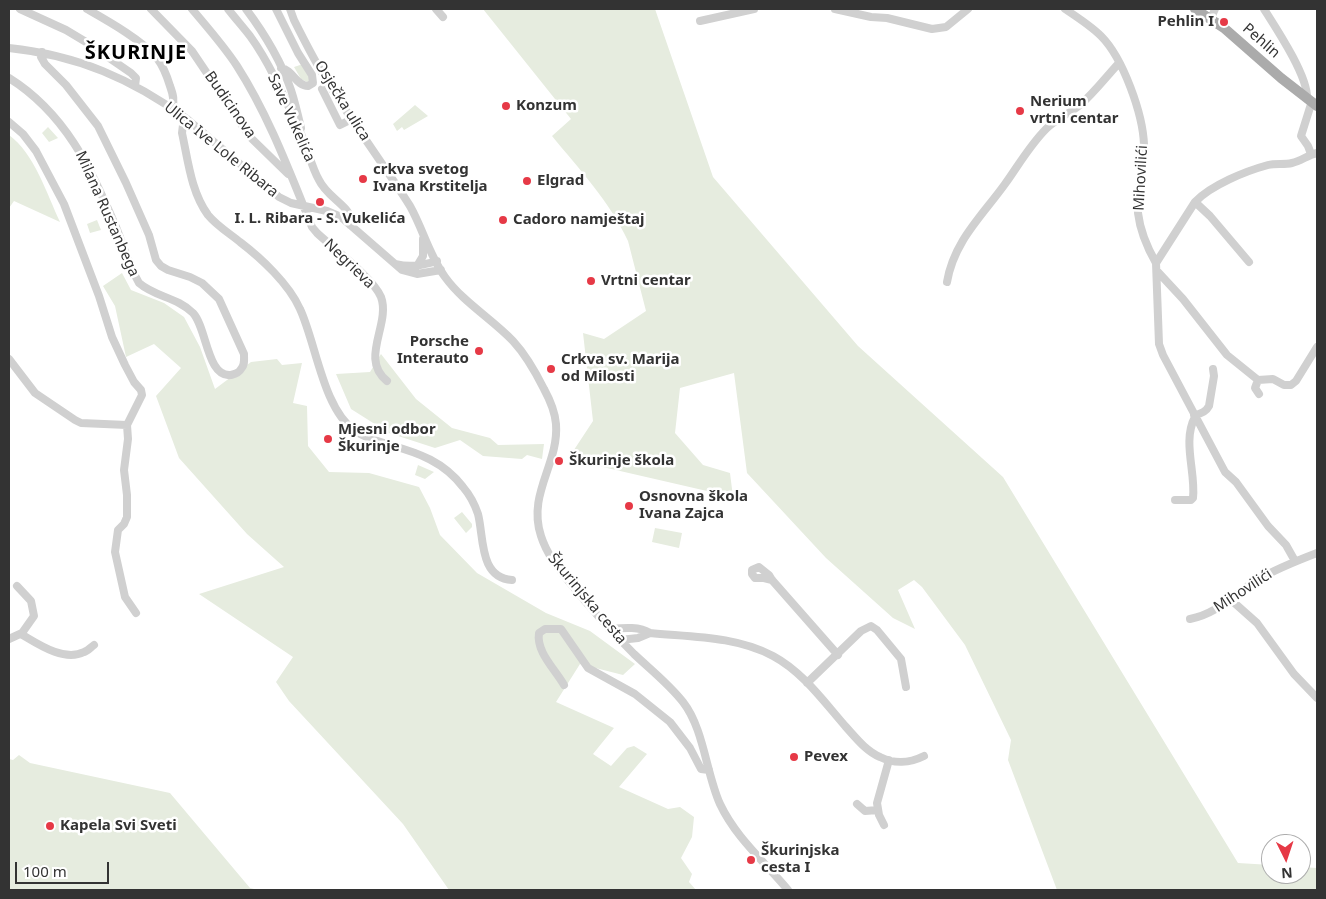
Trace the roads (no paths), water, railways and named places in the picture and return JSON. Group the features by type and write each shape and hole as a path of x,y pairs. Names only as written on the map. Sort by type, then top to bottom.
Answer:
{"main road":[{"name":"Pehlin","path":"1195,9 1213,14 1281,78 1312,102"}],"street":[{"path":"20,9 66,30 86,42 136,78 135,86"},
{"path":"87,9 156,57 164,69 170,84 174,101 172,109"},
{"name":"Budicinova","path":"151,9 170,26 192,51 250,137 291,178"},
{"path":"192,9 221,44 250,87 304,206"},
{"name":"Save Vukelića","path":"228,9 250,37 273,75 301,134 324,190 346,210 353,221 350,224"},
{"path":"246,9 257,23 291,90 302,130 301,134"},
{"path":"276,9 298,53 312,75 313,83 308,86 302,85 288,70 281,68"},
{"name":"Osječka ulica","path":"290,9 328,83 411,209 440,270"},
{"path":"436,9 442,17"},
{"path":"700,21 754,9"},
{"path":"835,9 871,17 887,18 932,29 946,26 968,9"},
{"path":"947,282 954,256 963,239 979,215 996,197 1040,135 1058,119 1081,104 1120,63 1102,37 1065,9"},
{"name":"Pehlin","path":"1264,9 1298,69 1312,102"},
{"name":"Ulica Ive Lole Ribara","path":"9,48 42,52 89,64 135,86 187,120 279,198 287,202 332,212 350,224 402,270 409,273 425,274 440,270"},
{"name":"Milana Rustanbega","path":"9,78 38,99 73,140 90,171 139,284 185,306 195,315 216,370 223,375 232,375 239,372 244,363 244,354 219,299 202,284 190,277 168,270 156,260 149,235 98,126 66,84 45,64 41,57 42,52"},
{"name":"Mihovilići","path":"1120,63 1136,101 1142,125 1144,145 1138,213 1156,267 1226,355 1258,380 1273,379 1284,385 1291,385 1296,381 1317,347"},
{"path":"322,89 332,103 340,125 348,121"},
{"path":"1156,267 1195,202 1205,193 1232,179 1270,165 1291,163 1314,154 1300,136 1308,107 1312,102"},
{"path":"187,120 183,125 182,133 192,177 201,203 209,216 222,229 246,247 288,288 299,307 327,392 341,418 354,431 374,440 420,454 447,470 464,488 477,511 482,532 484,557 490,569 497,576 505,580 512,580"},
{"path":"9,122 23,134 36,151 64,204 99,296 112,337 142,395 127,425 128,440 124,470 127,516 124,524 118,530 115,552 125,597 136,613"},
{"path":"1195,202 1210,216 1249,262"},
{"name":"Negrieva","path":"304,206 312,227 368,278 381,296 383,308 375,354 379,373 387,381"},
{"path":"417,266 423,256 423,237"},
{"path":"395,263 409,267 437,261"},
{"name":"Mihovilići","path":"1156,267 1159,344 1173,376 1225,472 1236,482 1268,526 1286,545 1295,561"},
{"name":"Škurinjska cesta","path":"440,270 459,292 514,342 530,364 551,404 556,422 554,450 539,495 537,513 540,533 546,550 609,629 672,689 685,704 695,723 721,806 738,834 788,890"},
{"path":"9,359 35,393 74,420 127,425"},
{"path":"1175,500 1191,500 1193,498 1190,451 1191,430 1195,416 1207,410 1209,406 1214,376 1213,368"},
{"path":"1258,380 1255,388 1259,394"},
{"name":"Mihovilići","path":"1190,619 1203,617 1216,610 1258,579 1295,561 1317,553"},
{"path":"772,580 838,655"},
{"path":"9,639 21,634 34,616 31,600 17,586"},
{"path":"1230,599 1257,623 1294,674 1317,698"},
{"path":"807,683 861,631 871,626 901,659 906,687"},
{"path":"564,684 542,651 538,636 541,630 545,628 561,629 588,668 628,690 665,718 690,748 701,769 709,770"},
{"path":"609,629 627,628 647,630 650,633"},
{"path":"620,640 638,638 650,633 724,640 754,647 784,662 807,683 863,745 880,757 908,762 924,756"},
{"path":"21,634 54,652 65,654 84,652 94,645"},
{"path":"634,654 634,646 638,638"},
{"path":"884,825 878,810 878,796 884,783 889,760"},
{"path":"856,804 865,811 878,810"}],"place":[{"name":"Pehlin I","path":"1224,22"},
{"name":"Konzum","path":"506,106"},
{"name":"Nerium vrtni centar","path":"1020,111"},
{"name":"crkva svetog Ivana Krstitelja","path":"363,179"},
{"name":"Elgrad","path":"527,181"},
{"name":"I. L. Ribara - S. Vukelića","path":"320,202"},
{"name":"Cadoro namještaj","path":"503,220"},
{"name":"Vrtni centar","path":"591,281"},
{"name":"Porsche Interauto","path":"479,351"},
{"name":"Crkva sv. Marija od Milosti","path":"551,369"},
{"name":"Mjesni odbor Škurinje","path":"328,439"},
{"name":"Škurinje škola","path":"559,461"},
{"name":"Osnovna škola Ivana Zajca","path":"629,506"},
{"name":"Pevex","path":"794,757"},
{"name":"Kapela Svi Sveti","path":"50,826"},
{"name":"Škurinjska cesta I","path":"751,860"}],"district":[{"name":"ŠKURINJE","path":"136,53"}]}
